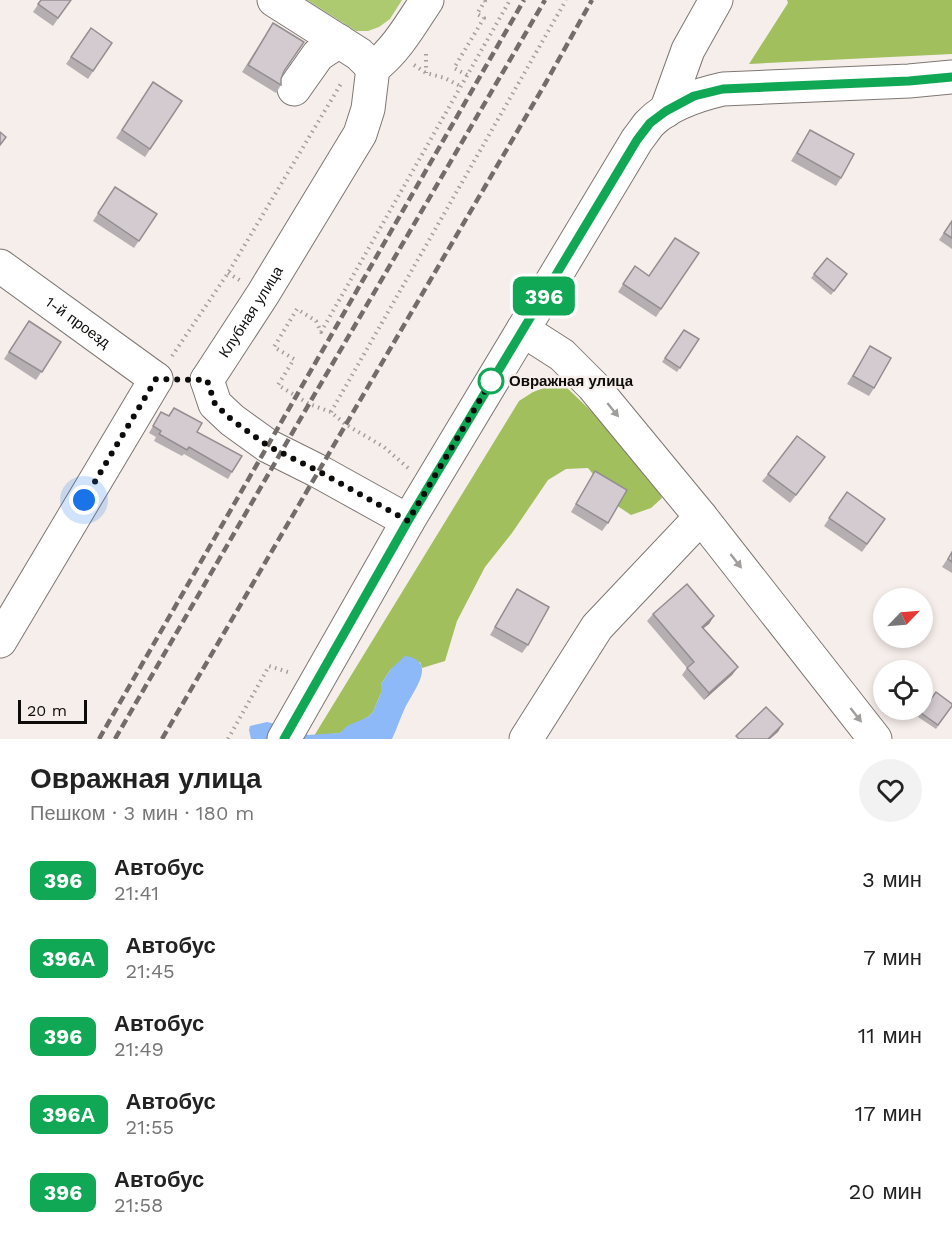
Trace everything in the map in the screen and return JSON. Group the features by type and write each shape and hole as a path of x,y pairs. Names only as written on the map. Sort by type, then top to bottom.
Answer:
{"street":[{"path":"274,0 359,54 358,74"},
{"path":"358,74 385,59 392,52 427,0"},
{"path":"666,111 688,50 717,0"},
{"path":"294,89 318,55 339,41"},
{"name":"Клубная улица","path":"207,380 263,294 360,134 368,110 358,74"},
{"path":"284,739 408,521 637,140 650,123 666,111 694,96 723,89 952,77"},
{"name":"1-й проезд","path":"0,266 156,379"},
{"path":"523,330 562,355 593,386 701,517 875,739"},
{"path":"0,641 156,379 207,380 215,404 232,420 268,446 408,521"},
{"path":"526,739 597,627 701,517"}],"path":[{"path":"467,75 454,68 484,18 477,14 485,1 483,0"},
{"path":"416,461 410,470 384,447 345,424 331,412 309,404 278,385 294,359 274,347 297,309 316,321 321,332 510,0"},
{"path":"331,412 566,0"},
{"path":"156,379 358,74"},
{"path":"445,78 460,86"},
{"path":"228,273 235,277"},
{"path":"228,739 268,666 301,676"}],"green space":[{"path":"307,0 402,0 390,19 379,27 368,31 356,31"},
{"path":"787,0 952,0 952,54 749,64 788,3"},
{"path":"552,385 566,387 607,426 656,486 662,498 651,508 631,515 613,503 588,468 566,469 548,480 512,533 485,567 457,621 445,661 422,668 420,662 391,669 381,684 381,693 373,712 368,717 340,733 314,736 519,401 533,392"}],"water":[{"path":"405,656 415,659 420,664 421,678 392,739 251,739 250,726 267,722 297,729 308,735 340,733 347,726 368,717 373,712 381,693 381,684 391,669"}],"building":[{"path":"41,0 71,0 58,18 38,4"},
{"path":"273,23 304,42 284,71 281,85 248,65"},
{"path":"91,28 112,43 93,71 71,57"},
{"path":"153,82 182,101 150,149 122,130"},
{"path":"810,130 854,154 841,178 797,153"},
{"path":"0,132 6,137 0,145"},
{"path":"115,187 157,214 139,241 98,213"},
{"path":"952,221 952,238 944,233"},
{"path":"675,238 699,253 661,309 623,284 635,266 649,276"},
{"path":"827,258 847,274 834,291 814,274"},
{"path":"29,321 61,342 42,372 9,352"},
{"path":"684,330 699,339 680,368 665,358"},
{"path":"870,346 891,358 874,388 853,376"},
{"path":"174,408 202,423 197,432 242,456 232,472 189,447 187,450 159,434 161,431 153,426 161,412 169,416"},
{"path":"797,436 825,457 796,495 768,474"},
{"path":"595,471 627,490 608,523 576,504"},
{"path":"847,492 885,519 867,544 829,518"},
{"path":"687,584 714,616 702,627 738,667 709,693 687,668 694,662 653,614"},
{"path":"517,589 549,607 528,645 495,627"},
{"path":"936,692 952,704 938,725 931,720 933,720 933,696"},
{"path":"766,707 783,724 768,739 739,739 736,736"}],"railway":[{"path":"99,739 524,0"},
{"path":"115,739 545,0"},
{"path":"162,739 592,0"}],"bus line":[{"name":"396","path":"284,739 408,521 580,233 637,140 650,123 666,111 694,96 723,89 952,77"}],"place":[{"name":"Овражная улица","path":"491,381"}],"route":[{"path":"84,500 156,379 207,380 215,404 232,420 268,446 408,521 493,378 491,381"}]}
